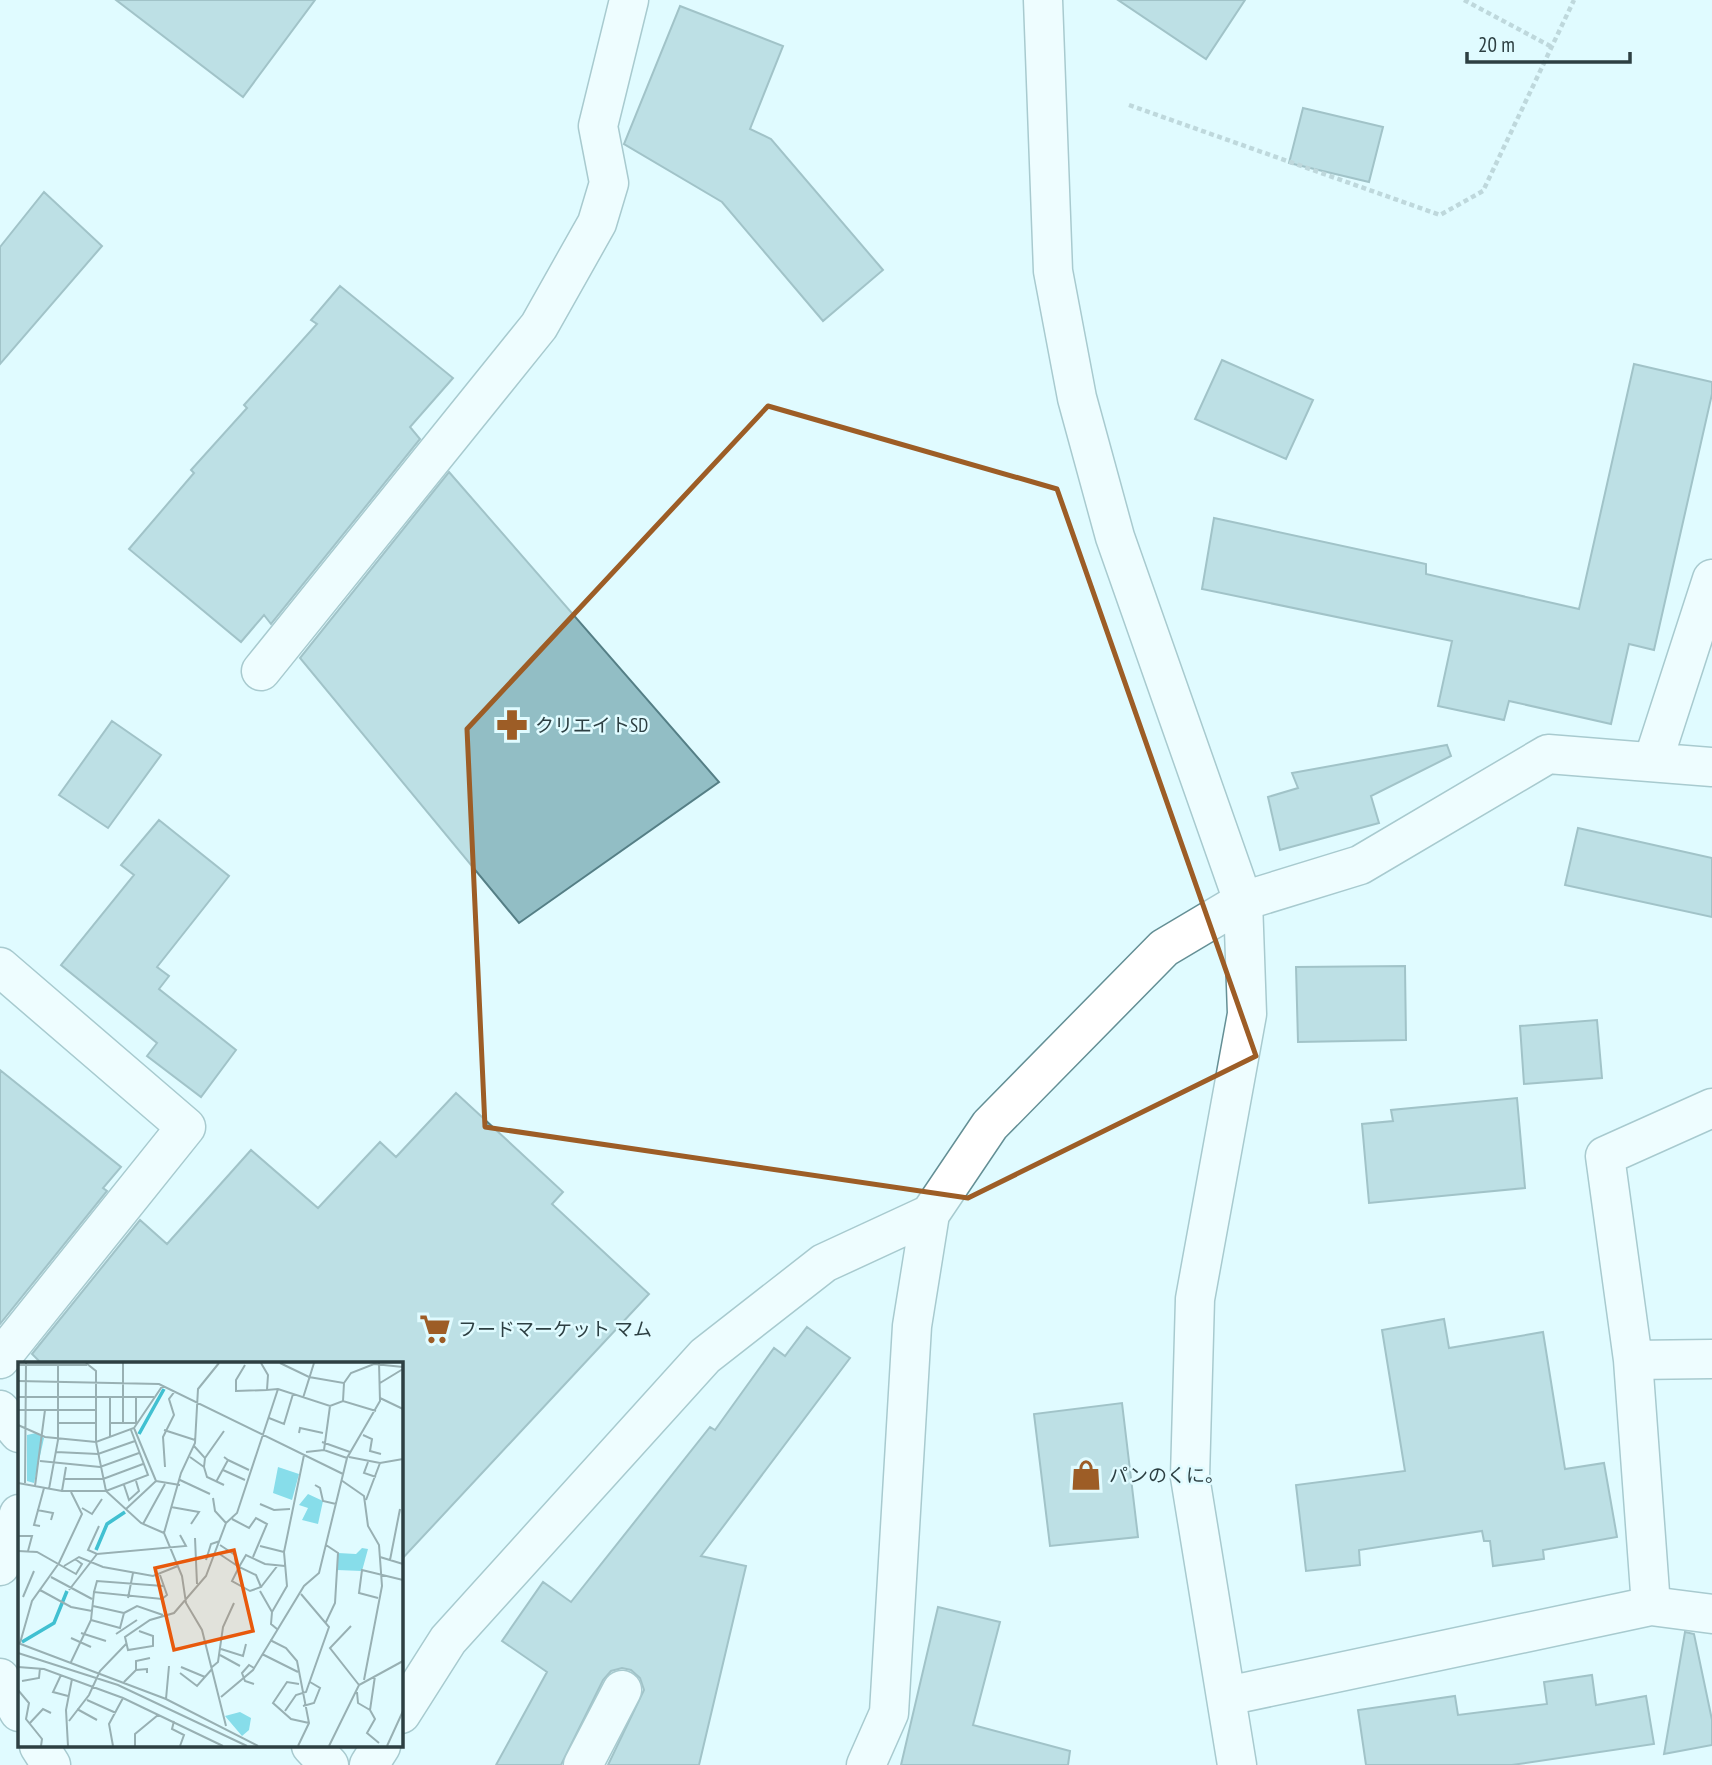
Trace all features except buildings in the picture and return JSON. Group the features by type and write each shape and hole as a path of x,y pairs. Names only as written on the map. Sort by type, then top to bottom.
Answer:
{"street":[{"path":"261,671 539,326 597,223 609,183 598,126 629,0"},
{"path":"1042,0 1053,271 1077,398 1115,537 1243,901 1247,1014 1195,1299 1190,1477 1237,1765"},
{"path":"1653,761 1712,579"},
{"path":"866,1765 890,1713 912,1326 930,1214 990,1125 1164,948 1243,901 1360,865 1548,754 1712,768"},
{"path":"0,967 186,1127 0,1359"},
{"path":"1651,1606 1633,1360 1605,1156 1712,1108"},
{"path":"402,1712 448,1640 705,1356 824,1263 930,1214"},
{"path":"1633,1360 1712,1359"},
{"path":"0,1410 18,1432"},
{"path":"0,1566 18,1517"},
{"path":"1227,1696 1651,1606 1712,1614"},
{"path":"0,1678 18,1710"},
{"path":"583,1765 622,1690"},
{"path":"40,1748 51,1765"},
{"path":"313,1748 330,1765"},
{"path":"369,1765 380,1748"}],"path":[{"path":"1464,0 1552,47"},
{"path":"1129,106 1440,215 1483,191 1574,0"}],"highlighted area":[{"path":"768,406 1057,489 1256,1056 968,1198 485,1127 467,729"}],"place":[{"name":"クリエイトSD","path":"512,725"},
{"name":"フードマーケット マム","path":"435,1329"},
{"name":"パンのくに。","path":"1086,1475"}]}
